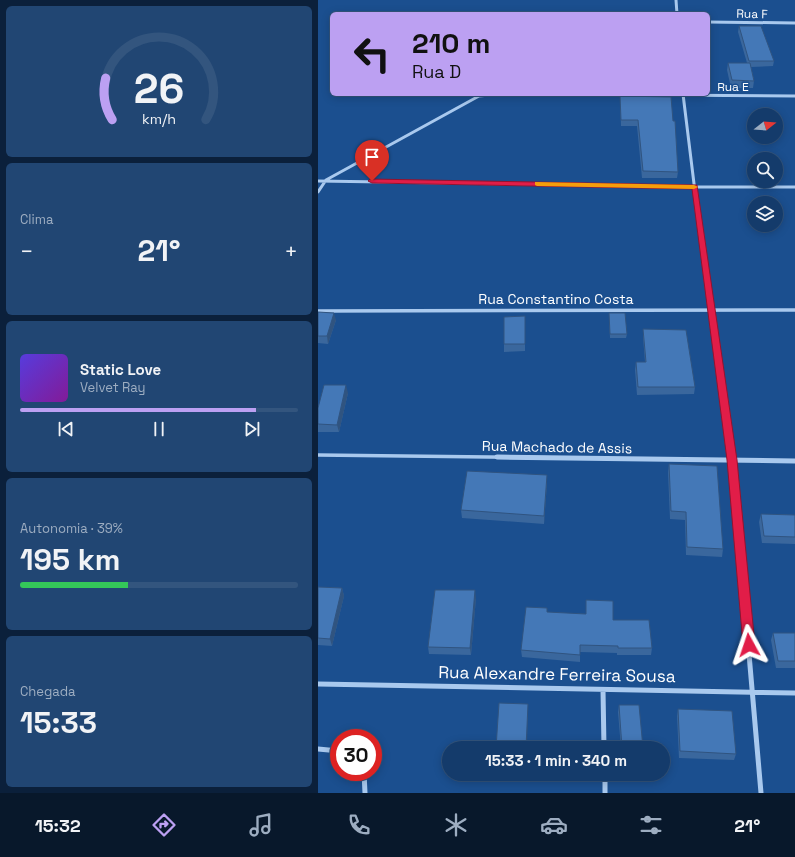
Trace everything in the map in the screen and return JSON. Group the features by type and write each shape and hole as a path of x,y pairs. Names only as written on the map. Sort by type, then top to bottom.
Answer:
{"street":[{"path":"676,0 677,12"},
{"name":"Rua F","path":"710,22 795,23"},
{"name":"Rua E","path":"710,95 795,96"},
{"name":"Rua E","path":"326,180 479,96"},
{"path":"684,96 710,309 732,460 761,793"},
{"path":"318,180 695,187 795,187"},
{"path":"318,192 326,180"},
{"name":"Rua Constantino Costa","path":"318,311 795,310"},
{"name":"Rua Machado de Assis","path":"318,455 795,461"},
{"name":"Rua Alexandre Ferreira Sousa","path":"318,684 603,690 795,692"},
{"path":"603,690 604,741"},
{"path":"318,749 330,750"},
{"path":"364,781 365,793"},
{"path":"605,781 605,793"}],"building":[{"path":"739,26 761,26 774,61 749,61"},
{"path":"728,63 750,63 754,81 732,80"},
{"path":"620,96 671,97 673,121 675,121 678,172 643,171 638,120 621,120"},
{"path":"318,312 334,313 327,336 318,336"},
{"path":"609,313 625,313 627,334 610,334"},
{"path":"525,316 525,344 504,344 504,317"},
{"path":"643,329 686,330 695,387 638,387 636,362 646,362"},
{"path":"324,385 346,385 337,425 318,424 318,408"},
{"path":"669,464 717,466 723,549 687,547 686,512 671,511"},
{"path":"467,471 547,475 544,516 461,510"},
{"path":"761,514 795,515 795,537 764,536"},
{"path":"318,587 342,588 330,639 318,638"},
{"path":"435,590 475,590 470,648 428,647"},
{"path":"586,600 613,601 613,620 649,620 652,648 618,648 618,646 580,645 580,655 521,650 526,607 547,608 547,612 586,614"},
{"path":"773,633 795,633 795,661 778,661"},
{"path":"499,703 528,704 526,741 496,741"},
{"path":"619,705 639,705 642,741 622,741"},
{"path":"678,709 732,711 736,754 680,751"}],"slow traffic":[{"path":"537,184 694,187"}],"route":[{"path":"372,181 695,187 710,309 732,460 749,645"}]}
